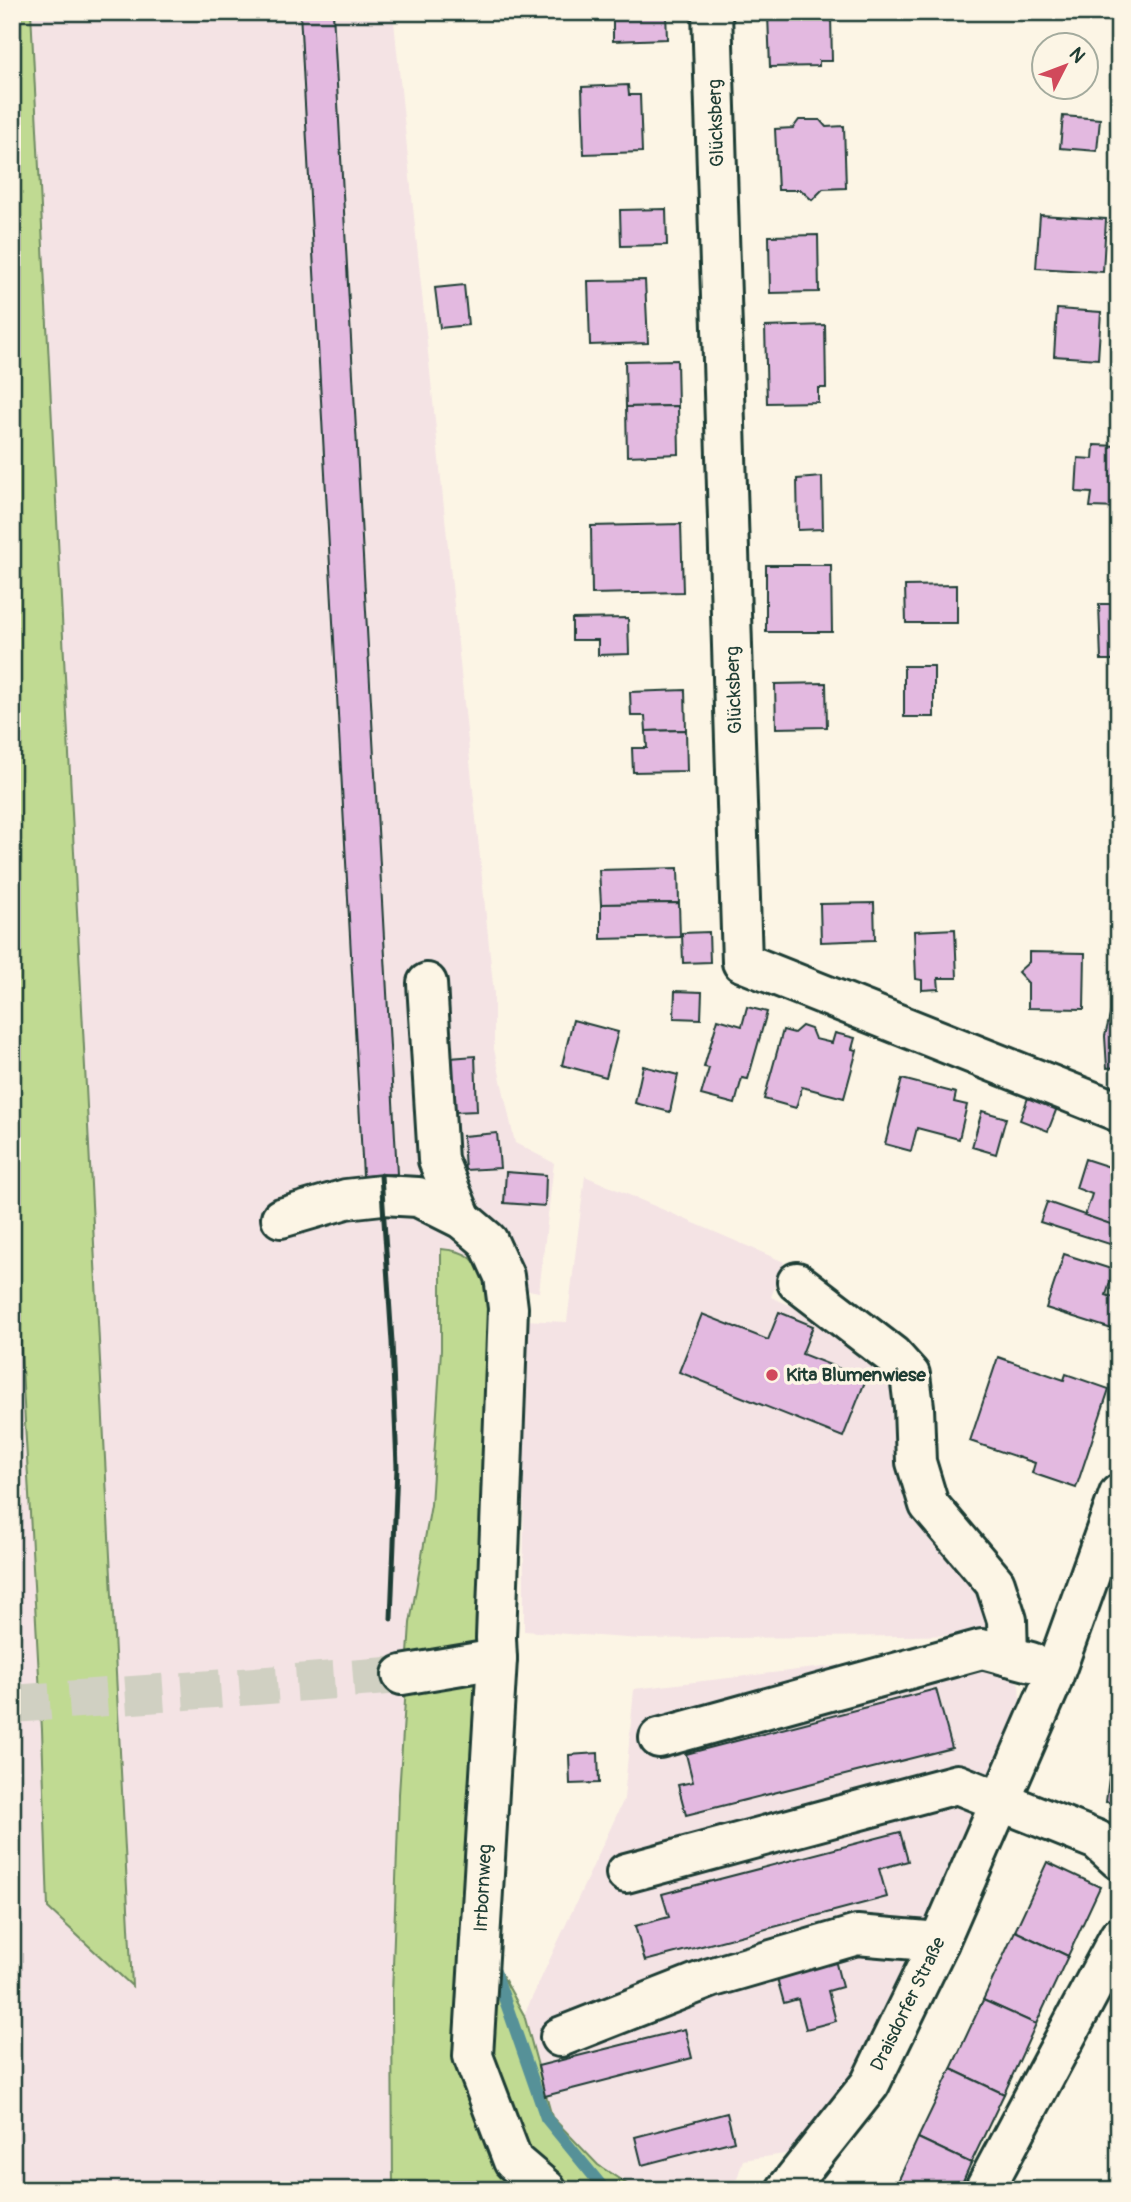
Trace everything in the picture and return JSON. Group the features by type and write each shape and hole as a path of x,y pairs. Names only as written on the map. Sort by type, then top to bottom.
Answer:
{"street":[{"name":"Glücksberg","path":"712,12 742,962 1119,1112"},
{"path":"427,983 438,1160 462,1219"},
{"path":"281,1218 345,1199 382,1195 418,1197 462,1219"},
{"name":"Irrbornweg","path":"462,1219 488,1241 504,1276 508,1308 497,1659 473,2056 513,2161 547,2190"},
{"path":"797,1282 892,1354 910,1375 916,1462 929,1505 995,1583 1007,1620 1008,1656"},
{"name":"Draisdorfer Straße","path":"786,2190 870,2084 939,1942 1057,1668 1119,1494"},
{"path":"659,1738 982,1649 1057,1668"},
{"path":"402,1675 497,1659"},
{"path":"626,1873 957,1784 1001,1800 1108,1850"},
{"path":"560,2037 710,1978 857,1935 939,1942"},
{"path":"984,2190 1119,1937"}],"shaded area":[{"path":"12,12 393,12 494,994 494,1049 515,1143 554,1163 539,1292 523,1289 441,1250 441,1350 431,1505 410,1623 399,1794 392,1995 393,2190 12,2190"},
{"path":"585,1176 784,1262 771,1297 847,1331 889,1365 905,1433 903,1485 920,1517 980,1589 989,1619 983,1635 641,1639 524,1631 523,1320 567,1322"},
{"path":"902,1658 1001,1663 1019,1684 1020,1700 1016,1722 967,1827 887,2019 806,2151 743,2160 737,2179 709,2190 636,2190 598,2165 552,2117 524,2015 624,1799 634,1689"}],"green space":[{"path":"12,12 31,12 132,1986 48,1908 42,1730 12,1187"},
{"path":"441,1249 459,1252 471,1258 488,1285 483,1693 475,1926 524,2015 552,2117 598,2165 636,2190 393,2190 392,1995 399,1794 410,1623 431,1505 441,1350"}],"building":[{"path":"300,12 333,12 397,1174 363,1176"},
{"path":"559,12 666,12 667,39 613,41 613,17 560,19"},
{"path":"817,14 817,17 831,16 832,61 819,61 819,66 770,67 768,15"},
{"path":"628,85 629,95 640,95 642,152 584,154 582,87"},
{"path":"1063,116 1100,119 1097,151 1060,148"},
{"path":"799,120 820,120 826,127 844,126 846,188 823,189 812,200 801,190 778,190 775,129 793,128"},
{"path":"666,209 667,245 621,246 620,210"},
{"path":"1040,215 1106,219 1103,272 1036,268"},
{"path":"818,235 819,292 770,293 769,236"},
{"path":"645,280 648,343 590,345 588,281"},
{"path":"464,285 468,325 440,328 435,288"},
{"path":"1057,309 1101,312 1098,359 1054,356"},
{"path":"825,325 826,388 818,388 818,402 767,403 765,327"},
{"path":"677,360 678,406 626,407 625,361"},
{"path":"678,406 679,454 627,456 626,407"},
{"path":"1094,445 1119,446 1119,508 1090,507 1092,493 1076,492 1078,458 1093,459"},
{"path":"822,477 823,529 798,530 797,479"},
{"path":"681,524 683,592 592,594 591,526"},
{"path":"766,565 831,565 832,632 766,632"},
{"path":"957,585 957,623 906,623 905,586"},
{"path":"1099,604 1119,604 1119,660 1101,660"},
{"path":"628,618 629,654 598,655 598,640 572,640 572,619"},
{"path":"904,666 934,666 934,717 904,717"},
{"path":"826,683 827,727 776,728 775,684"},
{"path":"685,690 686,730 646,731 645,716 631,716 630,692"},
{"path":"686,730 687,771 633,772 632,748 647,748 646,731"},
{"path":"1115,816 1119,816 1119,869 1117,869"},
{"path":"678,868 679,903 601,904 599,870"},
{"path":"679,903 680,937 601,939 601,904"},
{"path":"874,903 875,940 821,942 820,904"},
{"path":"955,929 957,978 938,978 939,989 922,990 922,980 916,979 914,931"},
{"path":"709,932 710,962 683,963 682,933"},
{"path":"1029,952 1085,953 1084,1009 1028,1008 1028,983 1018,972 1029,962"},
{"path":"675,991 702,992 701,1019 674,1018"},
{"path":"1113,1003 1119,1005 1119,1067 1107,1068 1105,1036"},
{"path":"747,1007 767,1012 748,1079 742,1078 735,1104 701,1095 709,1068 704,1067 718,1019 742,1026"},
{"path":"573,1020 618,1032 606,1077 562,1065"},
{"path":"802,1026 811,1029 815,1039 832,1043 835,1033 855,1038 852,1049 857,1050 844,1098 802,1087 796,1108 764,1099 783,1030 794,1033"},
{"path":"475,1056 477,1111 454,1112 450,1058"},
{"path":"643,1066 678,1075 670,1112 635,1103"},
{"path":"902,1079 956,1093 954,1102 967,1105 959,1139 917,1128 911,1151 885,1144"},
{"path":"1029,1095 1058,1105 1048,1131 1020,1120"},
{"path":"982,1111 1006,1118 996,1154 972,1147"},
{"path":"497,1133 500,1168 465,1170 463,1136"},
{"path":"1085,1159 1119,1170 1119,1227 1085,1216 1092,1194 1076,1188"},
{"path":"506,1172 546,1175 545,1206 504,1203"},
{"path":"1047,1202 1119,1227 1119,1247 1040,1222"},
{"path":"1064,1254 1114,1270 1106,1295 1119,1299 1119,1318 1115,1330 1046,1308"},
{"name":"Kita Blumenwiese","path":"779,1312 813,1326 802,1354 866,1379 843,1437 679,1372 702,1314 768,1340"},
{"path":"998,1357 1064,1380 1066,1374 1109,1389 1076,1488 1032,1473 1035,1463 970,1441"},
{"path":"936,1689 952,1748 686,1815 678,1785 693,1782 686,1754"},
{"path":"1113,1746 1119,1746 1119,1803 1106,1802"},
{"path":"598,1753 599,1783 570,1784 569,1755"},
{"path":"900,1832 908,1861 879,1869 887,1897 645,1961 635,1926 669,1917 662,1894"},
{"path":"1047,1862 1100,1887 1068,1956 1015,1931"},
{"path":"1015,1931 1068,1956 1036,2024 983,2000"},
{"path":"834,1956 842,1987 828,1991 836,2021 806,2029 798,1999 784,2003 775,1971"},
{"path":"983,2000 1036,2024 1004,2094 951,2069"},
{"path":"685,2029 692,2058 545,2096 538,2066"},
{"path":"951,2069 1004,2094 971,2163 918,2138"},
{"path":"727,2113 734,2141 642,2165 635,2137"},
{"path":"918,2138 971,2163 959,2190 894,2190"}],"waterway":[{"path":"492,1963 546,2118 605,2190"}],"tunnel":[{"path":"12,1704 402,1675"}],"railway":[{"path":"381,1175 397,1467 391,1619"}],"place":[{"name":"Kita Blumenwiese","path":"772,1375"}]}
